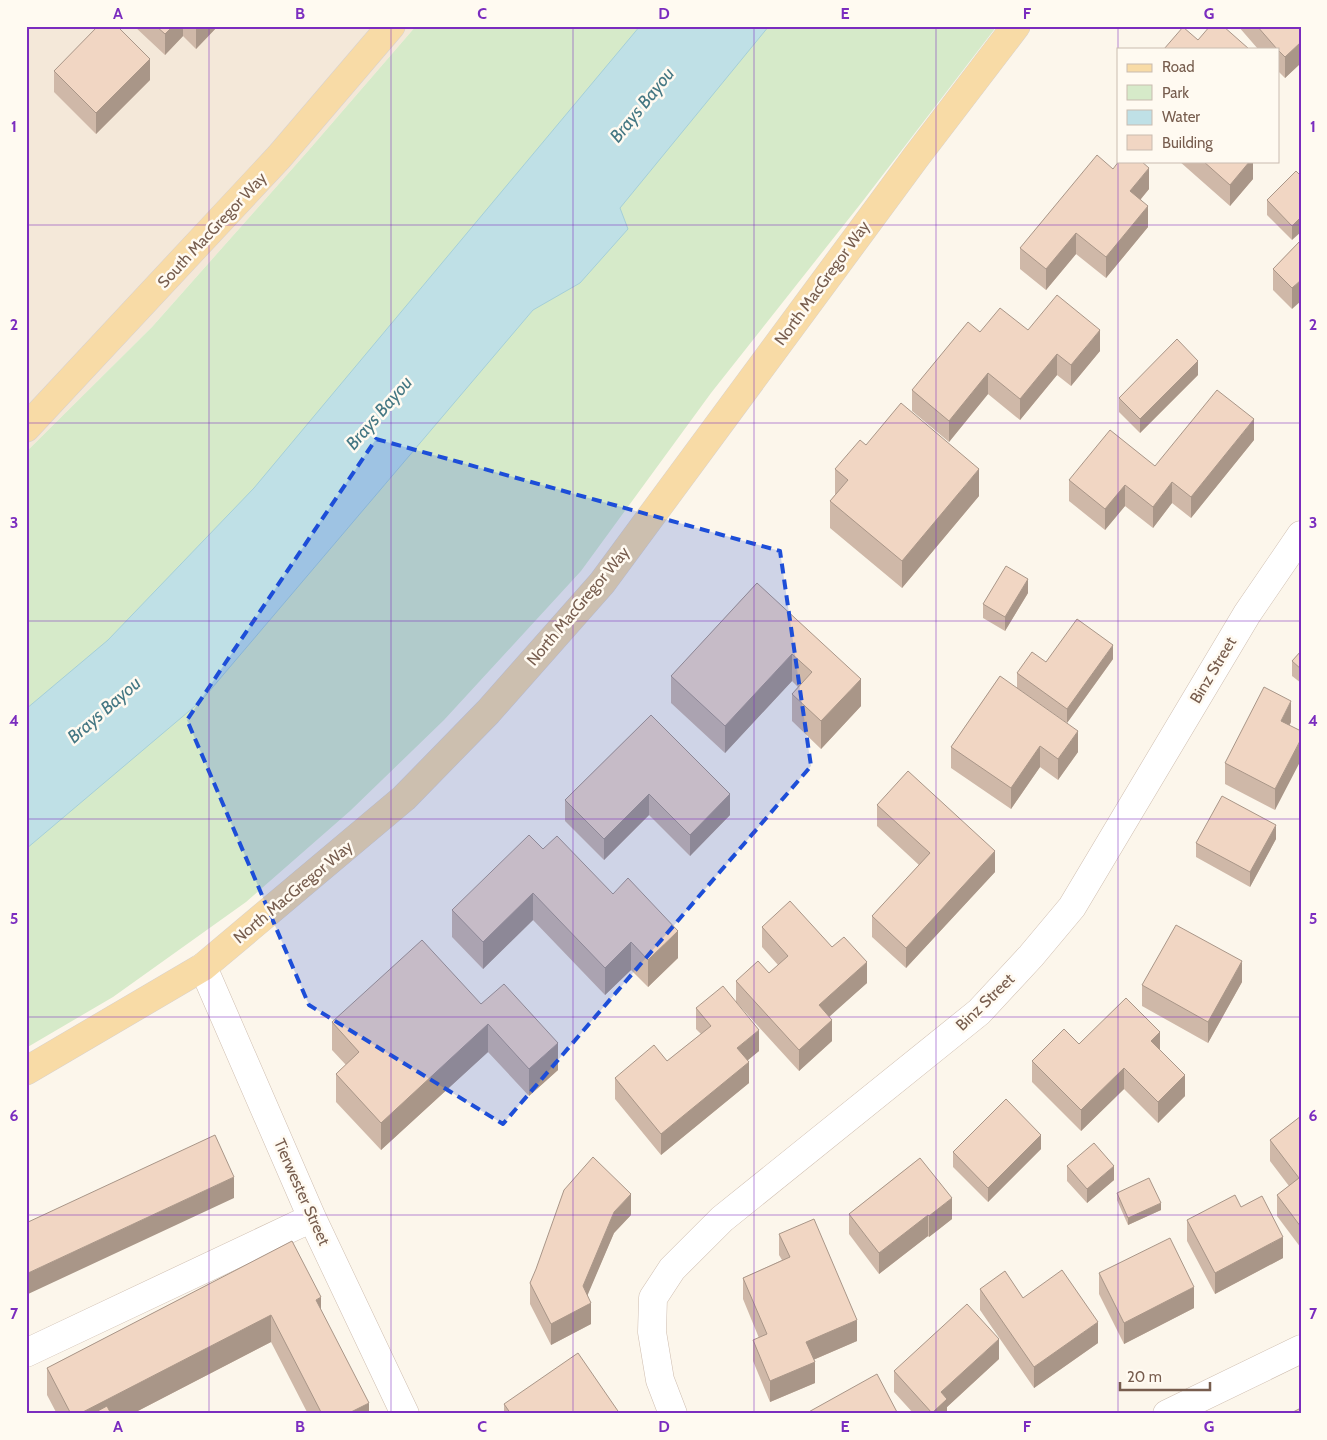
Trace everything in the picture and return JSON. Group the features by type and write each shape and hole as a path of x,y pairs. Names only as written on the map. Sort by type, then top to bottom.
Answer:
{"main road":[{"name":"South MacGregor Way","path":"26,428 279,157 391,26"},
{"name":"North MacGregor Way","path":"26,1071 203,967 404,798 488,712 602,583 916,157 1016,26"}],"street":[{"name":"Binz Street","path":"672,1414 660,1380 652,1332 653,1298 672,1269 722,1219 979,1012 1031,956 1072,907 1247,614 1301,535"},
{"name":"Tierwester Street","path":"203,967 312,1218 405,1414"},
{"path":"26,1353 312,1218"},
{"path":"1167,1414 1301,1349"}],"highlighted area":[{"path":"376,439 780,551 811,766 503,1124 309,1005 187,720"}],"shaded area":[{"path":"26,26 416,26 152,327 26,452"}],"green space":[{"path":"416,26 997,26 862,202 711,393 581,571 444,720 350,811 246,902 113,997 26,1048 26,452 152,327"}],"water":[{"name":"Brays Bayou","path":"640,26 769,26 620,208 628,229 580,283 533,310 201,701 26,849 26,709 108,640 254,488"}],"building":[{"path":"98,26 117,26 150,59 96,113 54,71"},
{"path":"156,26 173,26 165,34"},
{"path":"1210,26 1223,26 1248,48 1165,48 1183,27 1198,40"},
{"path":"1257,26 1300,26 1301,42 1285,57 1280,52 1280,48 1276,48"},
{"path":"1097,155 1113,169 1118,162 1142,162 1149,168 1130,191 1148,206 1106,257 1076,233 1046,269 1020,248"},
{"path":"1204,162 1249,162 1230,185"},
{"path":"1296,171 1301,176 1301,217 1292,226 1267,200"},
{"path":"1301,240 1301,280 1292,288 1273,269"},
{"path":"1057,295 1100,330 1071,365 1057,354 1020,399 988,373 949,421 912,390 968,322 980,332 1000,308 1028,330"},
{"path":"1177,339 1198,361 1140,419 1119,398"},
{"path":"1217,390 1254,419 1191,497 1172,482 1153,507 1125,485 1105,509 1069,480 1110,430 1155,466"},
{"path":"901,403 979,469 902,561 830,501 848,480 835,469 860,440 866,445"},
{"path":"1006,566 1028,579 1005,617 983,604"},
{"path":"757,583 861,679 821,721 792,694 812,672 792,654 725,726 671,676"},
{"path":"1077,619 1113,645 1067,709 1017,673 1032,652 1046,662"},
{"path":"1301,651 1301,669 1292,661"},
{"path":"1000,676 1078,731 1058,759 1040,746 1011,788 951,747"},
{"path":"1264,687 1291,701 1281,721 1301,731 1301,739 1275,789 1225,763"},
{"path":"651,715 730,794 690,835 649,794 604,839 565,800"},
{"path":"908,771 995,851 906,948 872,916 930,853 877,805"},
{"path":"1222,796 1276,825 1250,872 1196,843"},
{"path":"529,835 543,849 557,836 613,894 628,878 678,931 648,960 631,942 605,968 533,893 483,942 452,910"},
{"path":"790,901 832,947 844,937 867,962 819,1005 832,1020 799,1050 736,981 758,961 769,973 788,956 762,927"},
{"path":"1176,925 1242,961 1208,1022 1142,985"},
{"path":"422,940 481,1004 504,984 558,1043 529,1069 488,1024 381,1123 336,1074 359,1052 332,1022"},
{"path":"723,986 759,1030 737,1048 749,1062 661,1134 615,1078 654,1045 667,1061 711,1026 696,1008"},
{"path":"1126,998 1160,1032 1151,1041 1185,1075 1158,1102 1124,1068 1081,1110 1032,1061 1064,1029 1079,1044"},
{"path":"1006,1099 1041,1135 988,1188 953,1152"},
{"path":"1301,1116 1301,1227 1277,1195 1299,1178 1270,1140"},
{"path":"215,1135 234,1177 26,1274 26,1223"},
{"path":"1094,1143 1114,1166 1087,1189 1067,1166"},
{"path":"593,1157 631,1194 614,1212 583,1286 591,1303 551,1324 530,1283 564,1190"},
{"path":"920,1158 952,1198 879,1253 849,1214"},
{"path":"1149,1178 1161,1203 1128,1218 1117,1193"},
{"path":"1235,1195 1241,1207 1262,1196 1283,1237 1215,1273 1187,1220"},
{"path":"814,1219 857,1320 806,1342 815,1362 770,1381 753,1340 767,1334 743,1278 790,1257 779,1234"},
{"path":"1170,1238 1194,1287 1124,1323 1099,1273"},
{"path":"292,1241 321,1297 316,1300 369,1403 347,1414 322,1414 271,1315 79,1414 71,1414 47,1368"},
{"path":"1062,1270 1098,1322 1034,1367 980,1289 1005,1271 1023,1298"},
{"path":"967,1304 999,1339 941,1392 947,1399 932,1413 894,1371"},
{"path":"578,1353 620,1414 511,1414 504,1404"},
{"path":"877,1374 898,1414 805,1414"},
{"path":"107,1406 111,1414 92,1414"},
{"path":"1301,1408 1301,1414 1289,1414"}]}
